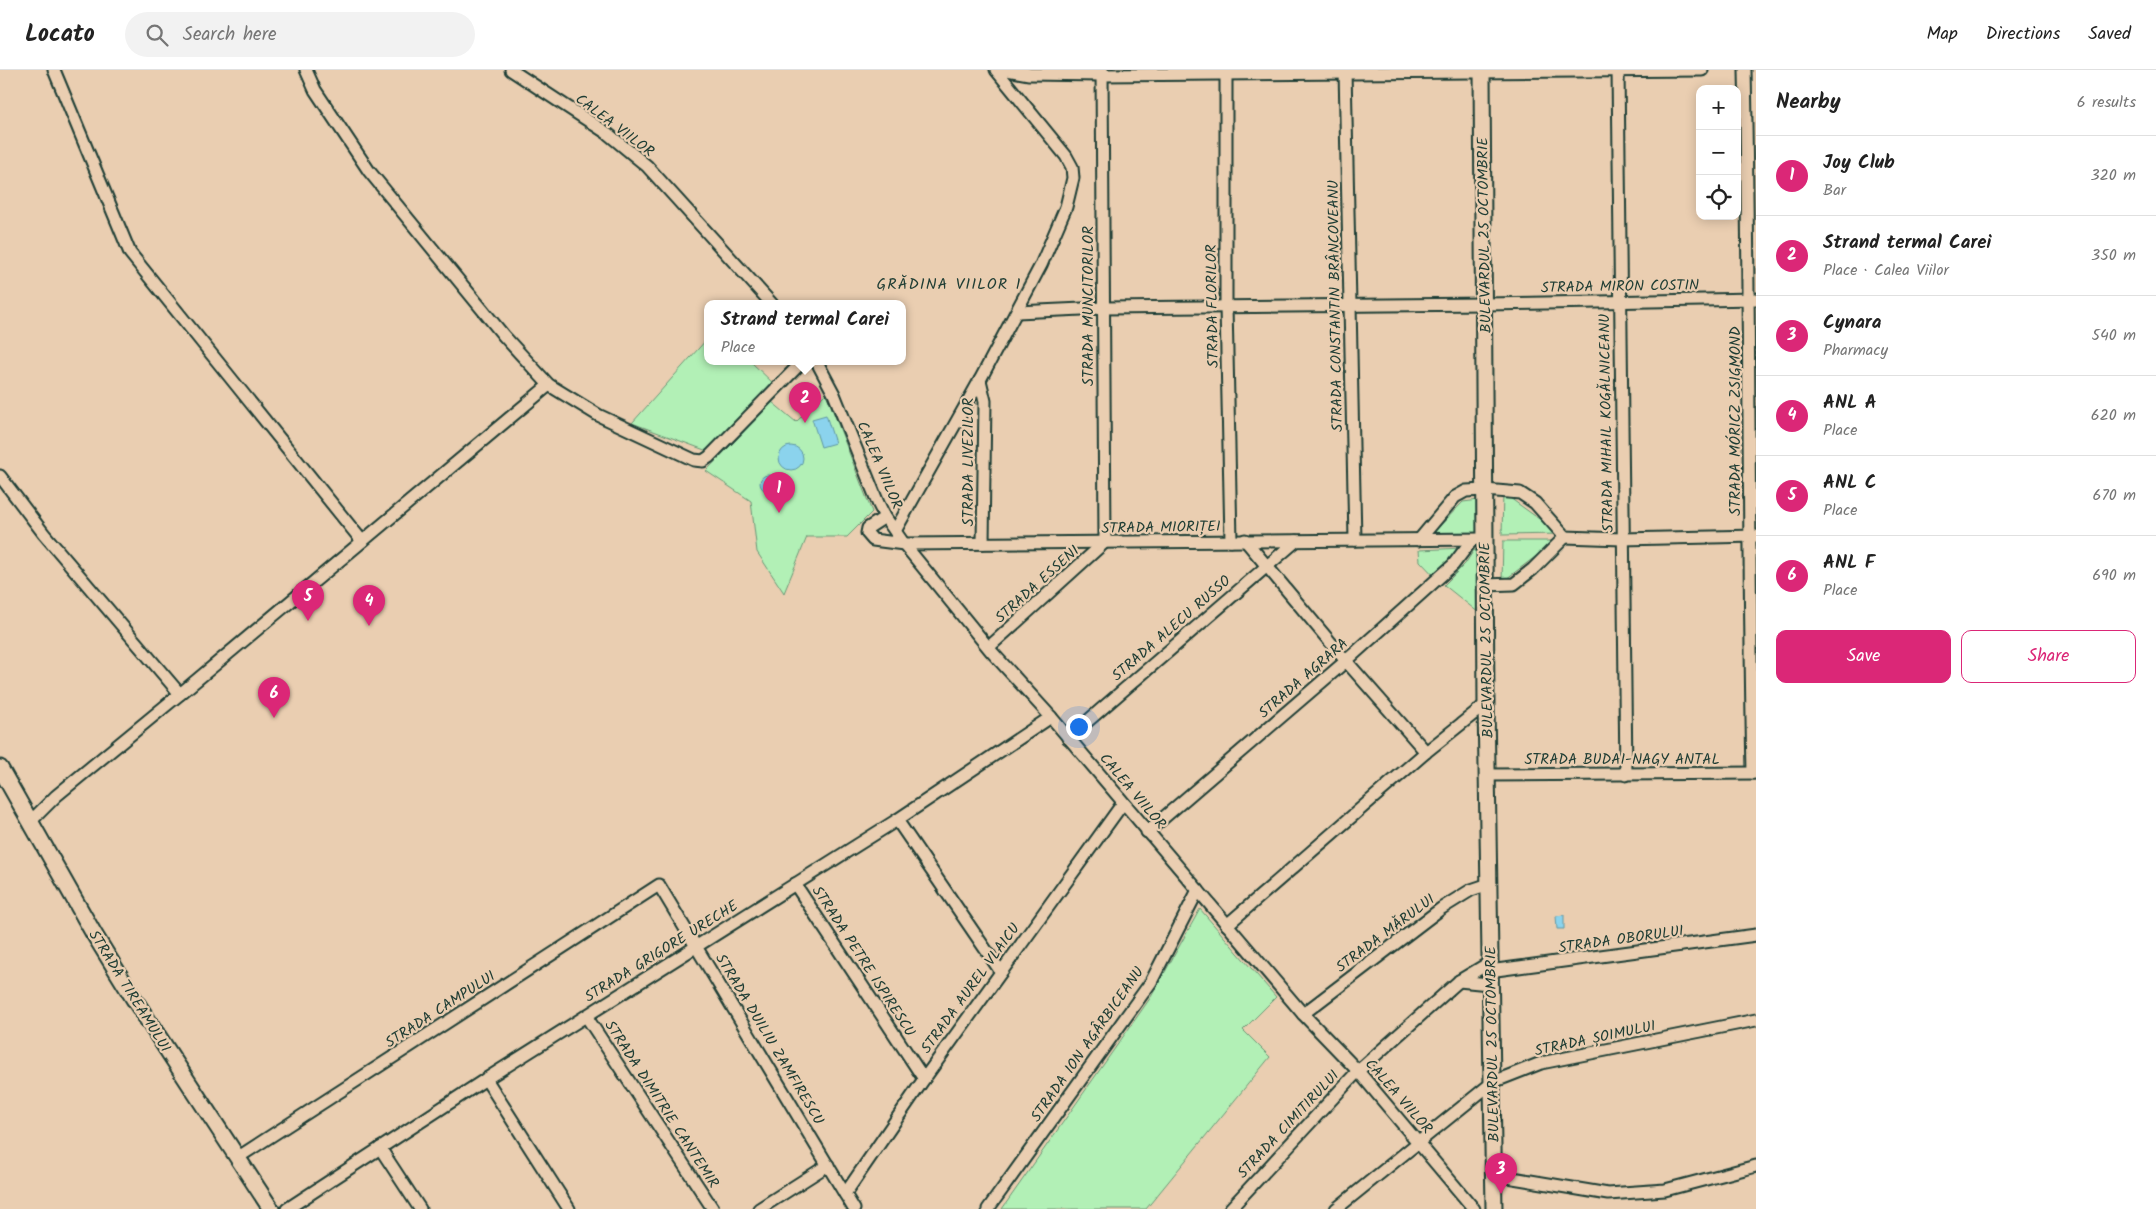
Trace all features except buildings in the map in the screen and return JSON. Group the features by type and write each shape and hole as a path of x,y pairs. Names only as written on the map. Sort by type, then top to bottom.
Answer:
{"main road":[{"name":"BULEVARDUL 25 OCTOMBRIE","path":"1482,71 1485,490 1479,540 1485,585 1489,973 1495,1175 1494,1209"},
{"name":"STRADA TIREAMULUI","path":"0,768 104,951 271,1209"}],"street":[{"path":"54,70 130,253 362,541"},
{"path":"306,70 315,90 369,170 504,336 550,385 598,416 694,460 703,461 799,365"},
{"name":"CALEA VIILOR","path":"511,70 607,133 647,166 768,300"},
{"name":"STRADA LIVEZILOR","path":"895,531 980,380 1041,265 1066,207 1073,178 1072,167 1066,156 996,70"},
{"path":"1006,70 1029,74 1102,72 1702,70"},
{"name":"STRADA MIHAIL KOGĂLNICEANU","path":"1618,70 1626,775"},
{"name":"STRADA MÓRICZ ZSIGMOND","path":"1745,70 1753,299 1755,772"},
{"name":"STRADA CONSTANTIN BRÂNCOVEANU","path":"1345,71 1355,540"},
{"name":"STRADA MUNCITORILOR","path":"1102,72 1105,542"},
{"name":"STRADA FLORILOR","path":"1226,72 1226,306 1231,541"},
{"path":"1015,93 1022,80 1029,74"},
{"name":"STRADA MIRON COSTIN","path":"1017,312 1104,308 1753,299"},
{"name":"CALEA VIILOR","path":"819,365 834,394 885,516 904,544 989,648 1051,717 1303,1014 1358,1071 1474,1209"},
{"name":"STRADA LIVEZILOR","path":"980,380 985,401 983,543"},
{"path":"30,822 56,796 550,385"},
{"path":"0,476 44,534 180,694"},
{"path":"1419,540 1455,497 1466,491 1485,490 1520,493 1540,509 1565,537 1622,539 1753,536"},
{"name":"STRADA MIORIȚEI","path":"885,516 868,528 867,533 869,537 873,540 904,544 1245,540 1479,540"},
{"path":"1485,585 1514,584 1533,569 1565,537"},
{"path":"1245,540 1346,661 1426,752"},
{"name":"STRADA AGRARA","path":"1147,832 1346,661 1453,566 1479,540"},
{"name":"STRADA ALECU RUSSO","path":"1068,738 1296,541"},
{"name":"STRADA ESSENI","path":"989,648 1105,542"},
{"path":"1227,925 1426,752 1486,704"},
{"name":"STRADA GRIGORE URECHE","path":"286,1209 486,1079 897,820 1051,717"},
{"name":"STRADA BUDAI-NAGY ANTAL","path":"1488,775 1626,775 1755,772"},
{"name":"STRADA AUREL VLAICU","path":"845,1194 924,1079 1123,802"},
{"path":"897,820 1000,972"},
{"name":"STRADA PETRE ISPIRESCU","path":"795,884 924,1079"},
{"name":"STRADA MĂRULUI","path":"1303,1014 1442,908 1471,890 1489,884"},
{"name":"STRADA CAMPULUI","path":"237,1158 659,885"},
{"name":"STRADA DUILIU ZAMFIRESCU","path":"659,885 854,1209"},
{"name":"STRADA ION AGÂRBICEANU","path":"988,1209 1151,982 1198,890"},
{"name":"STRADA OBORULUI","path":"1489,973 1756,935"},
{"path":"1459,981 1489,973"},
{"name":"STRADA CIMITIRULUI","path":"1230,1209 1358,1071 1459,981 1489,973"},
{"name":"STRADA DIMITRIE CANTEMIR","path":"586,1016 713,1209"},
{"name":"STRADA ȘOIMULUI","path":"1336,1209 1493,1082 1541,1063 1756,1020"},
{"path":"486,1079 569,1209"},
{"path":"380,1148 420,1209"},
{"path":"759,1209 828,1165"},
{"path":"1495,1175 1608,1194 1665,1190 1756,1166"}],"green space":[{"path":"704,342 704,365 754,365 775,385 710,452 632,423"},
{"path":"826,393 872,512 847,537 807,537 784,593 757,552 751,501 706,471 772,402 796,422"},
{"path":"1503,493 1560,534 1502,535"},
{"path":"1479,500 1480,537 1430,536 1463,502"},
{"path":"1503,541 1556,541 1502,582"},
{"path":"1463,548 1438,580 1420,561 1419,550"},
{"path":"1474,550 1479,551 1479,613 1444,585 1465,564"},
{"path":"1200,909 1276,997 1243,1030 1270,1057 1146,1209 1002,1209 1151,997"}],"water":[{"path":"826,415 835,443 821,447 812,419"},
{"path":"791,446 800,449 803,458 800,467 791,470 782,467 779,458 782,449"},
{"path":"768,475 776,483 768,491 760,483"},
{"path":"1564,915 1564,929 1557,929 1556,916"}],"place":[{"name":"Strand termal Carei","path":"805,423"},
{"name":"Joy Club","path":"779,513"},
{"name":"ANL C","path":"308,621"},
{"name":"ANL A","path":"369,626"},
{"name":"ANL F","path":"274,718"},
{"name":"Cynara","path":"1501,1194"}],"district":[{"name":"GRĂDINA VIILOR 1","path":"949,283"}]}
